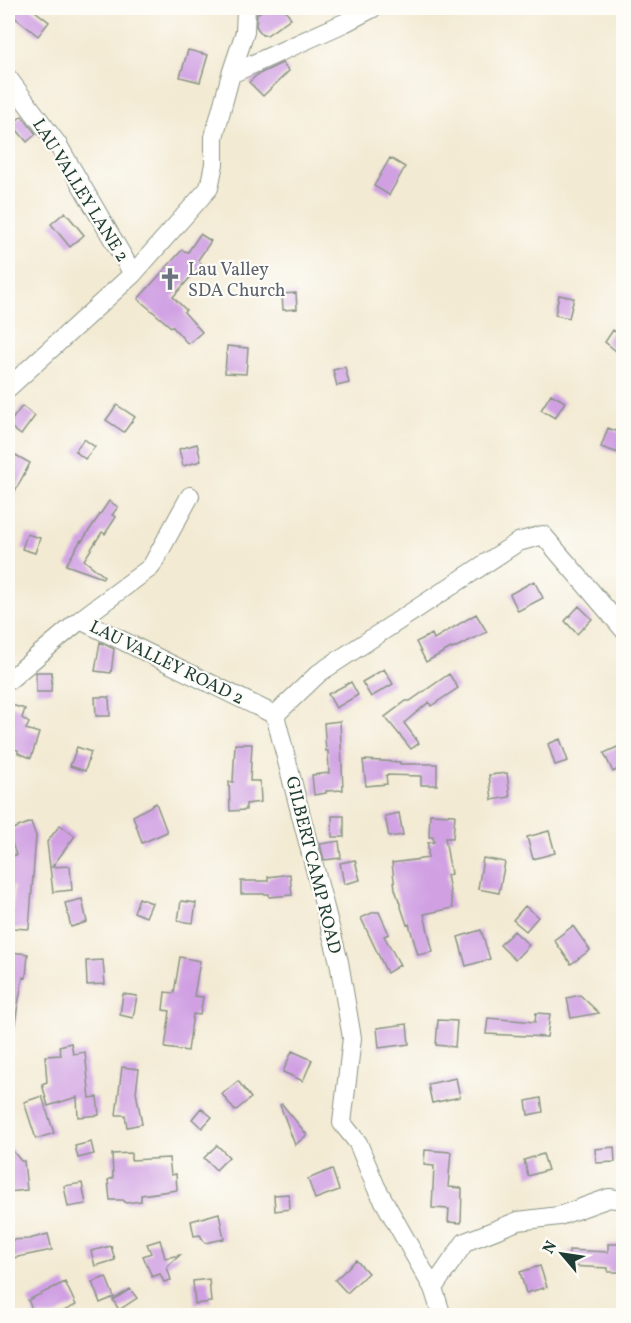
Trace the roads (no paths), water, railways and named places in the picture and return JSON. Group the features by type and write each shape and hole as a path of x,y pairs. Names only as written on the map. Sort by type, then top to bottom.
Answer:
{"street":[{"path":"8,388 133,274 209,188 214,164 214,137 245,32 246,8"},
{"path":"231,74 372,8"},
{"name":"LAU VALLEY LANE 2","path":"8,78 58,145 133,274"},
{"path":"80,620 151,567 190,496"},
{"path":"275,715 319,673 518,542 543,535 624,630"},
{"name":"LAU VALLEY ROAD 2","path":"8,681 80,620 275,715"},
{"name":"GILBERT CAMP ROAD","path":"275,715 339,962 352,1038 342,1123 358,1143 376,1187 433,1288 442,1316"},
{"path":"433,1288 465,1242 518,1221 560,1215 609,1198 624,1200"}],"place":[{"name":"Lau Valley SDA Church","path":"170,279"}]}
